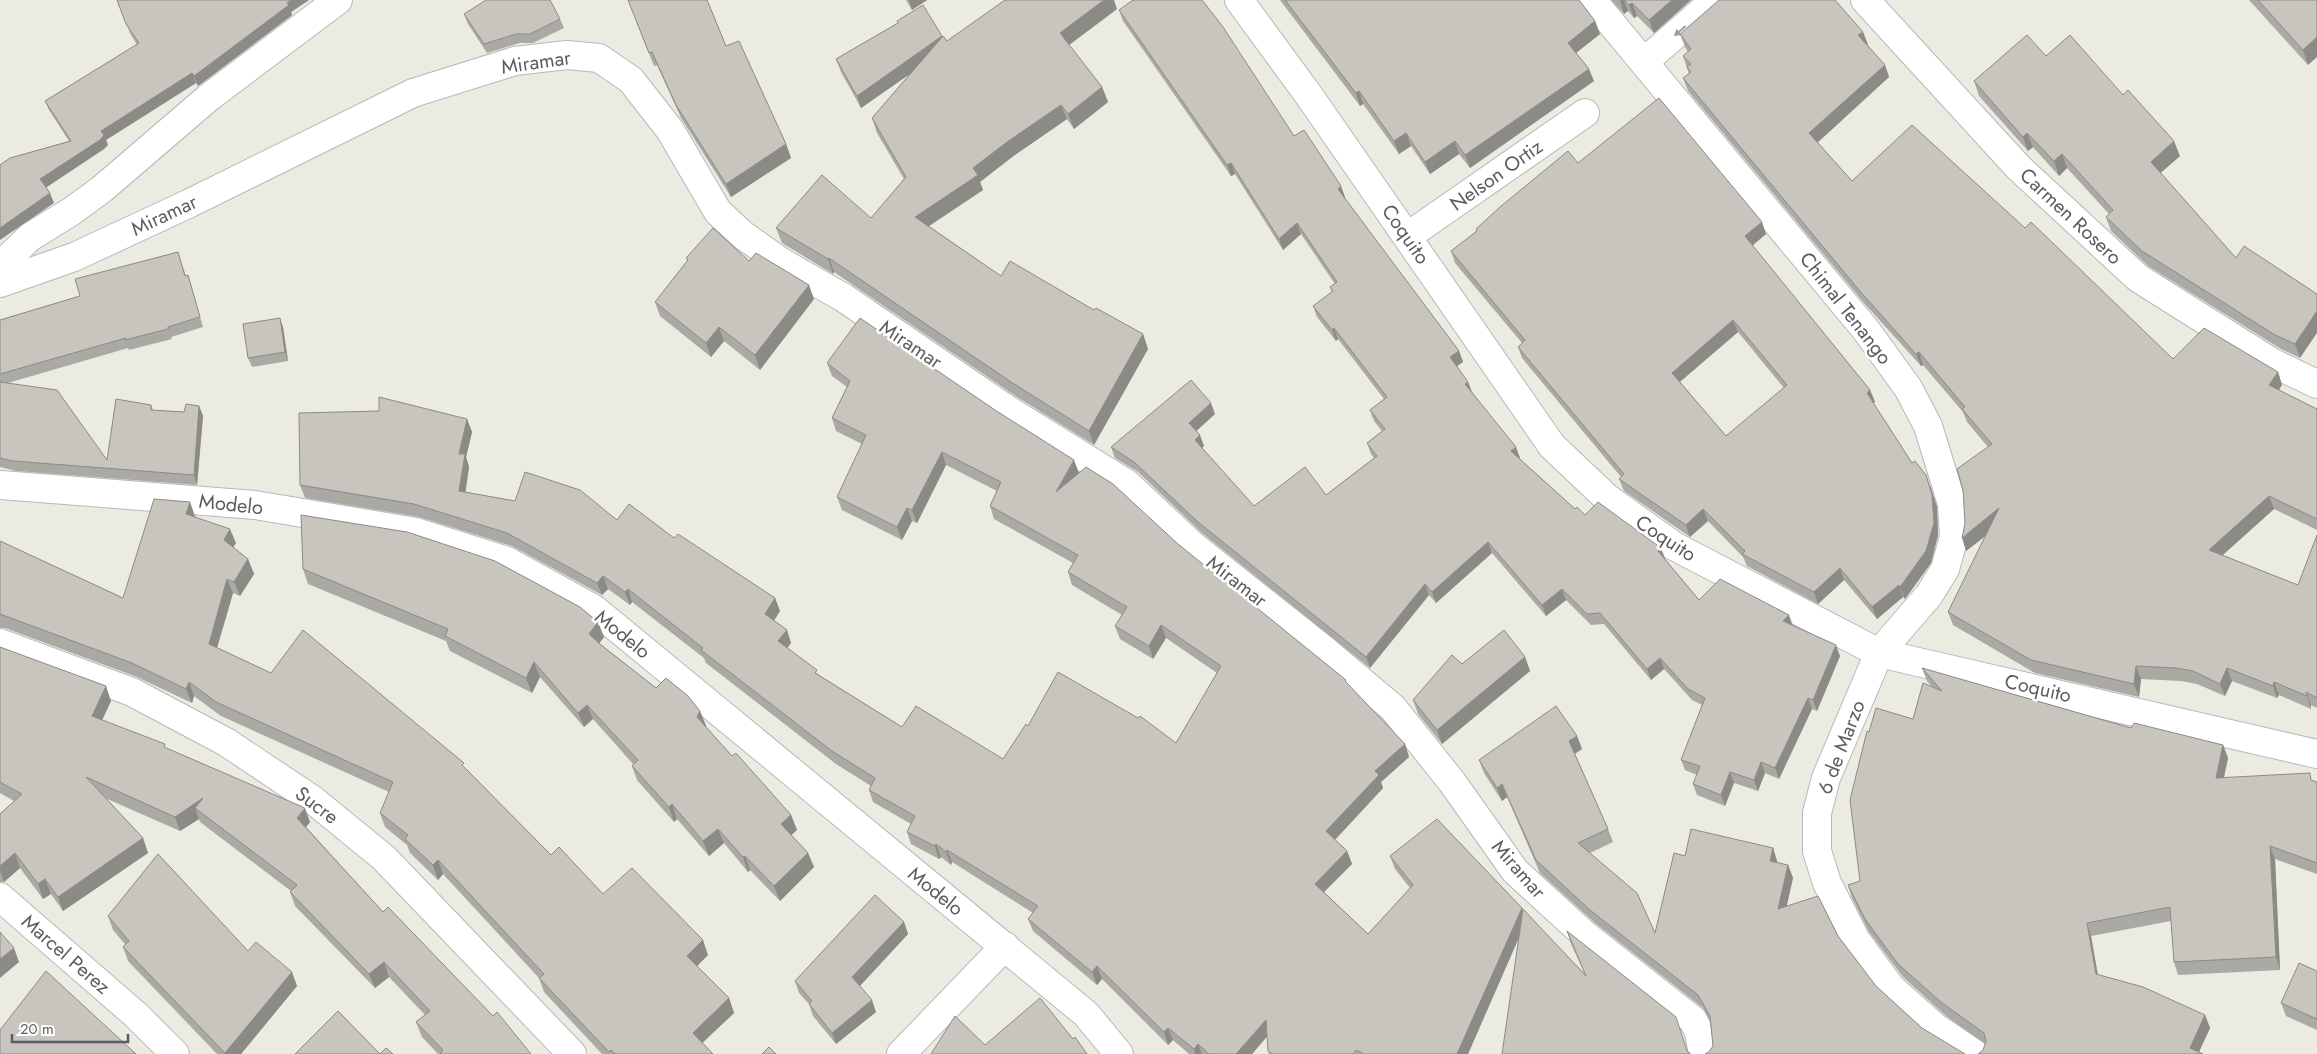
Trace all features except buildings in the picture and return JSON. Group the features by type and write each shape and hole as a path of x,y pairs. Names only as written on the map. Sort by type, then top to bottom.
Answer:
{"street":[{"path":"0,266 30,237 72,211 102,188 208,98 338,0"},
{"name":"Coquito","path":"1239,0 1408,236 1552,446 1607,498 1674,546 1879,653 2029,686 2317,754"},
{"name":"Chimal Tenango","path":"1592,0 1866,330 1908,388 1928,426 1952,504 1954,537 1945,569 1929,596 1879,653"},
{"path":"1644,62 1715,0"},
{"name":"Carmen Rosero","path":"1865,0 2019,168 2138,278 2273,363 2317,384"},
{"name":"Miramar","path":"0,283 74,257 413,94 515,62 567,55 598,58 631,80 670,130 718,212 743,235 781,262 844,298 1008,410 1127,484 1192,545 1323,649 1393,708 1452,782 1515,871 1585,935 1693,1020 1699,1032 1703,1054"},
{"name":"Nelson Ortiz","path":"1408,236 1585,113"},
{"name":"Modelo","path":"1,485 255,505 416,532 507,561 594,609 1086,1014 1120,1054"},
{"name":"Sucre","path":"0,644 132,692 226,742 314,800 384,858 572,1054"},
{"name":"6 de Marzo","path":"1879,653 1826,778 1816,813 1817,851 1827,883 1856,940 1891,988 1936,1028 1975,1054"},
{"name":"Marcel Perez","path":"0,897 136,1015 175,1054"},
{"path":"900,1054 1005,946"}]}
